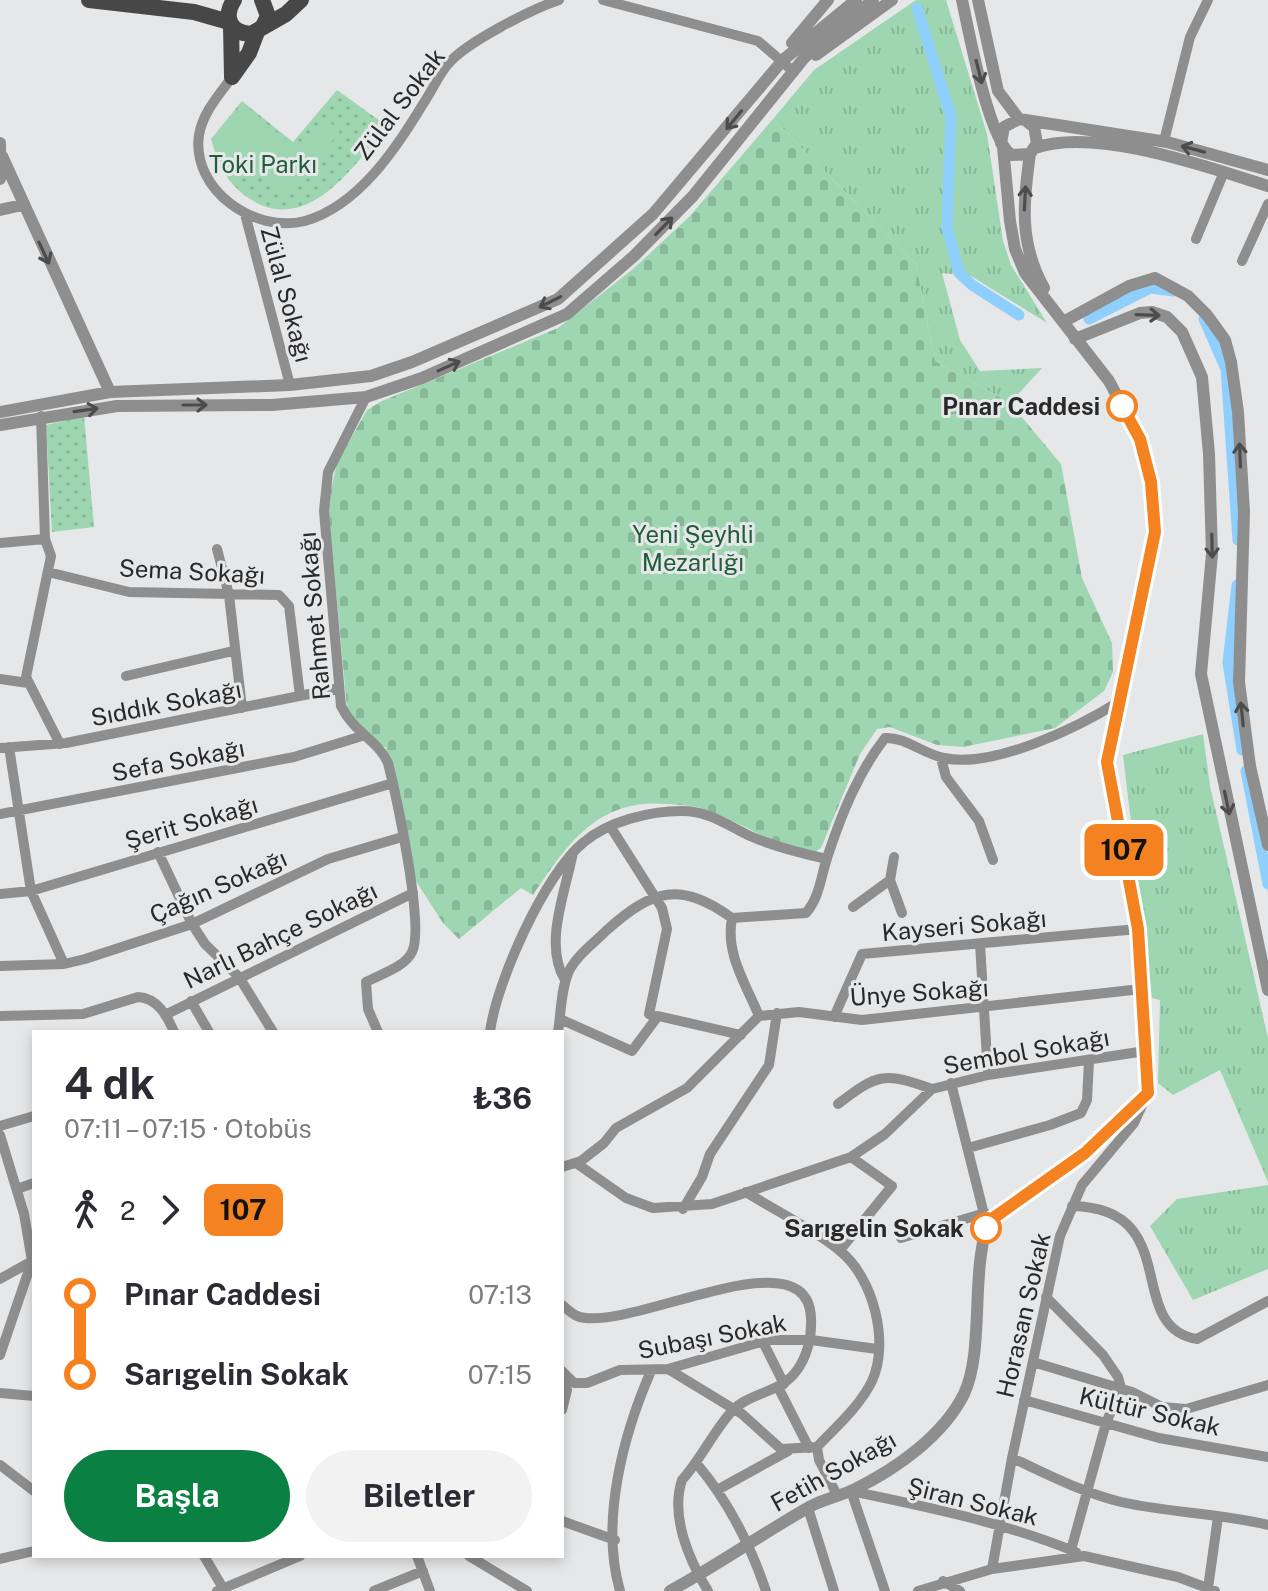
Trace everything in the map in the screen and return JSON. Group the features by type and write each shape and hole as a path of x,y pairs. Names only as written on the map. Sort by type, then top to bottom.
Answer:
{"main road":[{"path":"89,0 175,9 230,24 244,33 260,29 301,0"},
{"path":"232,77 228,12 234,0"},
{"path":"232,77 249,53 268,10 262,0"}],"street":[{"name":"Zülal Sokak","path":"245,214 275,223 301,222 329,211 346,200 395,147 450,61 539,4 559,0"},
{"path":"603,0 758,41 794,72"},
{"path":"0,412 110,392 290,385 371,376 558,299 653,214 783,60 792,43 828,0"},
{"path":"794,72 892,0"},
{"path":"901,1238 986,1220 1085,1153 1148,1093 1138,929 1107,762 1155,532 1151,482 1140,439 1109,381 1025,273 1015,249 1002,145 983,88 962,0"},
{"path":"978,0 982,30 998,91 1022,120 1037,132 1024,192 1026,248 1063,322"},
{"path":"1164,141 1190,37 1208,0"},
{"path":"783,60 866,1"},
{"path":"0,425 117,406 295,403 366,397 422,378 567,314 634,256 693,196 813,49 866,1"},
{"path":"232,77 207,111 199,136 199,151 222,196 245,214"},
{"path":"1002,145 1004,127 1022,120 1164,141 1268,170"},
{"path":"1002,145 1016,156 1056,141 1075,142 1165,156 1268,186"},
{"path":"1,149 22,205 110,392"},
{"path":"0,179 1,149"},
{"path":"1196,239 1224,172"},
{"path":"1242,261 1268,204"},
{"path":"0,210 22,205"},
{"name":"Zülal Sokağı","path":"245,214 290,385"},
{"path":"1063,322 1129,286 1155,278 1188,296 1225,340 1238,412 1244,512 1239,682 1250,766 1268,845"},
{"path":"1075,339 1140,313 1152,312 1167,317 1182,332 1202,377 1209,454 1212,554 1201,674 1268,990"},
{"path":"290,385 295,403"},
{"name":"Rahmet Sokağı","path":"366,397 333,459 324,511 341,706 349,723 384,754 393,783 413,893 413,950 403,962 366,982 368,1009 377,1030"},
{"path":"41,416 45,539 51,556 33,632 28,683 60,744"},
{"path":"0,543 45,539"},
{"path":"217,549 229,595 233,651 242,708"},
{"name":"Sema Sokağı","path":"48,572 129,592 272,593 289,606 300,696"},
{"path":"126,676 233,651"},
{"path":"0,679 28,683"},
{"name":"Sıddık Sokağı","path":"4,748 60,744 339,688"},
{"path":"558,1030 565,980 571,967 628,912 655,895 676,892 732,918 806,913 816,896 827,859 862,771 885,738 895,737 941,758 978,756 1026,746 1084,724 1120,701"},
{"name":"Sefa Sokağı","path":"0,814 294,757 362,736"},
{"path":"4,748 31,891 64,964"},
{"path":"941,758 946,777 979,821 993,860"},
{"name":"Şerit Sokağı","path":"0,894 31,891 393,783"},
{"path":"490,1030 500,984 552,883 573,852 610,826 638,817 683,811 717,817 749,835 791,852 827,859"},
{"path":"610,826 655,895 667,929 649,1014 741,1035"},
{"name":"Çağın Sokağı","path":"0,966 64,964 192,924 328,859 402,837"},
{"path":"158,852 192,924 205,944 239,977 272,1030"},
{"path":"565,980 557,957 556,940 573,852"},
{"path":"894,857 890,880 902,913"},
{"path":"853,907 890,880"},
{"name":"Narlı Bahçe Sokağı","path":"165,1015 413,893"},
{"path":"564,1166 576,1163 604,1143 616,1128 687,1088 759,1016 735,961 729,932 732,918"},
{"name":"Kayseri Sokağı","path":"834,1017 862,954 1138,929"},
{"path":"980,944 988,1075"},
{"name":"Ünye Sokağı","path":"759,1016 777,1013 862,1020 1141,989"},
{"path":"0,1016 83,1014 138,997 147,998 165,1015 173,1030"},
{"path":"191,1001 208,1030"},
{"path":"683,1209 702,1177 710,1154 769,1065 777,1013"},
{"path":"560,1019 632,1051 647,1035 655,1017"},
{"name":"Sembol Sokağı","path":"576,1163 626,1198 653,1208 683,1209 712,1204 851,1157 885,1134 932,1089 988,1075 1145,1051"},
{"path":"968,1148 1081,1113 1087,1100 1089,1061"},
{"path":"838,1104 859,1087 881,1077 897,1076 932,1089"},
{"path":"951,1083 986,1220"},
{"name":"Horasan Sokak","path":"992,1569 1012,1458 1060,1236 1082,1185 1134,1123 1148,1093"},
{"path":"0,1126 32,1117"},
{"path":"0,1135 2,1152 17,1189 32,1261 0,1355"},
{"path":"840,1250 892,1186 851,1157"},
{"path":"17,1189 32,1184"},
{"path":"719,1489 788,1451 813,1448 866,1392 874,1377 877,1349 871,1295 859,1270 840,1250 746,1192"},
{"path":"1072,1206 1102,1209 1126,1224 1138,1238 1147,1253 1159,1312 1173,1332 1197,1339 1268,1301"},
{"name":"Fetih Sokağı","path":"670,1591 808,1508 836,1493 851,1491 894,1468 922,1445 964,1394 974,1348 979,1261 986,1220"},
{"path":"0,1279 32,1261"},
{"path":"564,1306 577,1316 614,1316 735,1286 774,1282 802,1290 810,1301 811,1340 795,1373 781,1385 733,1408 697,1464 682,1480 678,1492 686,1549 708,1591"},
{"path":"1046,1297 1103,1355 1118,1377 1121,1388 1106,1423 1090,1493 1071,1550"},
{"name":"Subaşı Sokak","path":"564,1374 574,1383 587,1383 620,1370 668,1369 763,1342 811,1340 877,1349"},
{"path":"763,1342 781,1385 836,1493"},
{"path":"1033,1362 1121,1388 1162,1407 1186,1409 1268,1385"},
{"path":"668,1369 733,1408 772,1443 788,1451"},
{"path":"620,1591 615,1540 620,1458 651,1371"},
{"path":"564,1379 567,1390 564,1402"},
{"path":"0,1393 32,1396"},
{"name":"Kültür Sokak","path":"1024,1400 1159,1438 1268,1457"},
{"path":"1012,1458 1090,1493 1122,1502 1268,1525"},
{"path":"697,1464 719,1489 750,1544 766,1591"},
{"path":"0,1465 32,1489"},
{"path":"851,1491 885,1591"},
{"name":"Şiran Sokak","path":"851,1491 999,1525 1084,1556"},
{"path":"808,1508 834,1591"},
{"path":"918,1591 943,1581 992,1569 1084,1556 1178,1577 1211,1590 1218,1517"},
{"path":"564,1522 615,1540"},
{"path":"0,1559 32,1551"},
{"path":"205,1558 220,1590 295,1558"},
{"path":"418,1558 430,1591"},
{"path":"474,1558 527,1591"},
{"path":"374,1591 423,1571"},
{"path":"943,1581 960,1591"}],"green space":[{"path":"916,0 946,0 987,134 1003,241 1011,265 1047,323 971,276 942,273 960,340 980,371 1042,368 1010,403 935,361 916,264 773,119 814,70"},
{"name":"Toki Parkı","path":"337,90 387,126 344,176 310,203 291,209 271,208 250,199 235,187 221,165 211,139 242,101 293,142"},
{"path":"242,104 314,163 286,198 214,139"},
{"path":"324,118 340,131 316,160 300,147"},
{"name":"Yeni Şeyhli Mezarlığı","path":"773,119 916,264 935,361 1010,403 1061,464 1082,578 1112,643 1113,672 1104,691 1055,728 963,747 937,745 890,727 877,729 860,754 821,848 812,854 700,808 643,804 622,808 587,828 559,858 533,895 521,888 459,939 443,923 414,878 386,748 365,734 347,708 328,504 337,463 367,410 558,328 633,269 690,216"},
{"path":"84,416 94,527 52,532 46,425"},
{"path":"1203,734 1210,786 1268,1038 1268,1182 1220,1070 1173,1095 1158,1083 1160,1000 1152,998 1123,755"},
{"path":"1268,1185 1268,1269 1193,1300 1150,1226 1177,1199"}],"waterway":[{"path":"917,8 951,117 947,227 959,273 1019,315"},
{"path":"1089,319 1150,288 1174,291"},
{"path":"1204,319 1226,369 1238,540"},
{"path":"1237,585 1228,663 1242,750"},
{"path":"1246,771 1268,884"}],"bus line":[{"name":"107","path":"986,1228 992,1219 1085,1153 1148,1093 1138,929 1107,762 1155,532 1151,482 1140,439 1122,406"}],"place":[{"name":"Pınar Caddesi","path":"1122,406"},
{"name":"Sarıgelin Sokak","path":"986,1228"}]}
